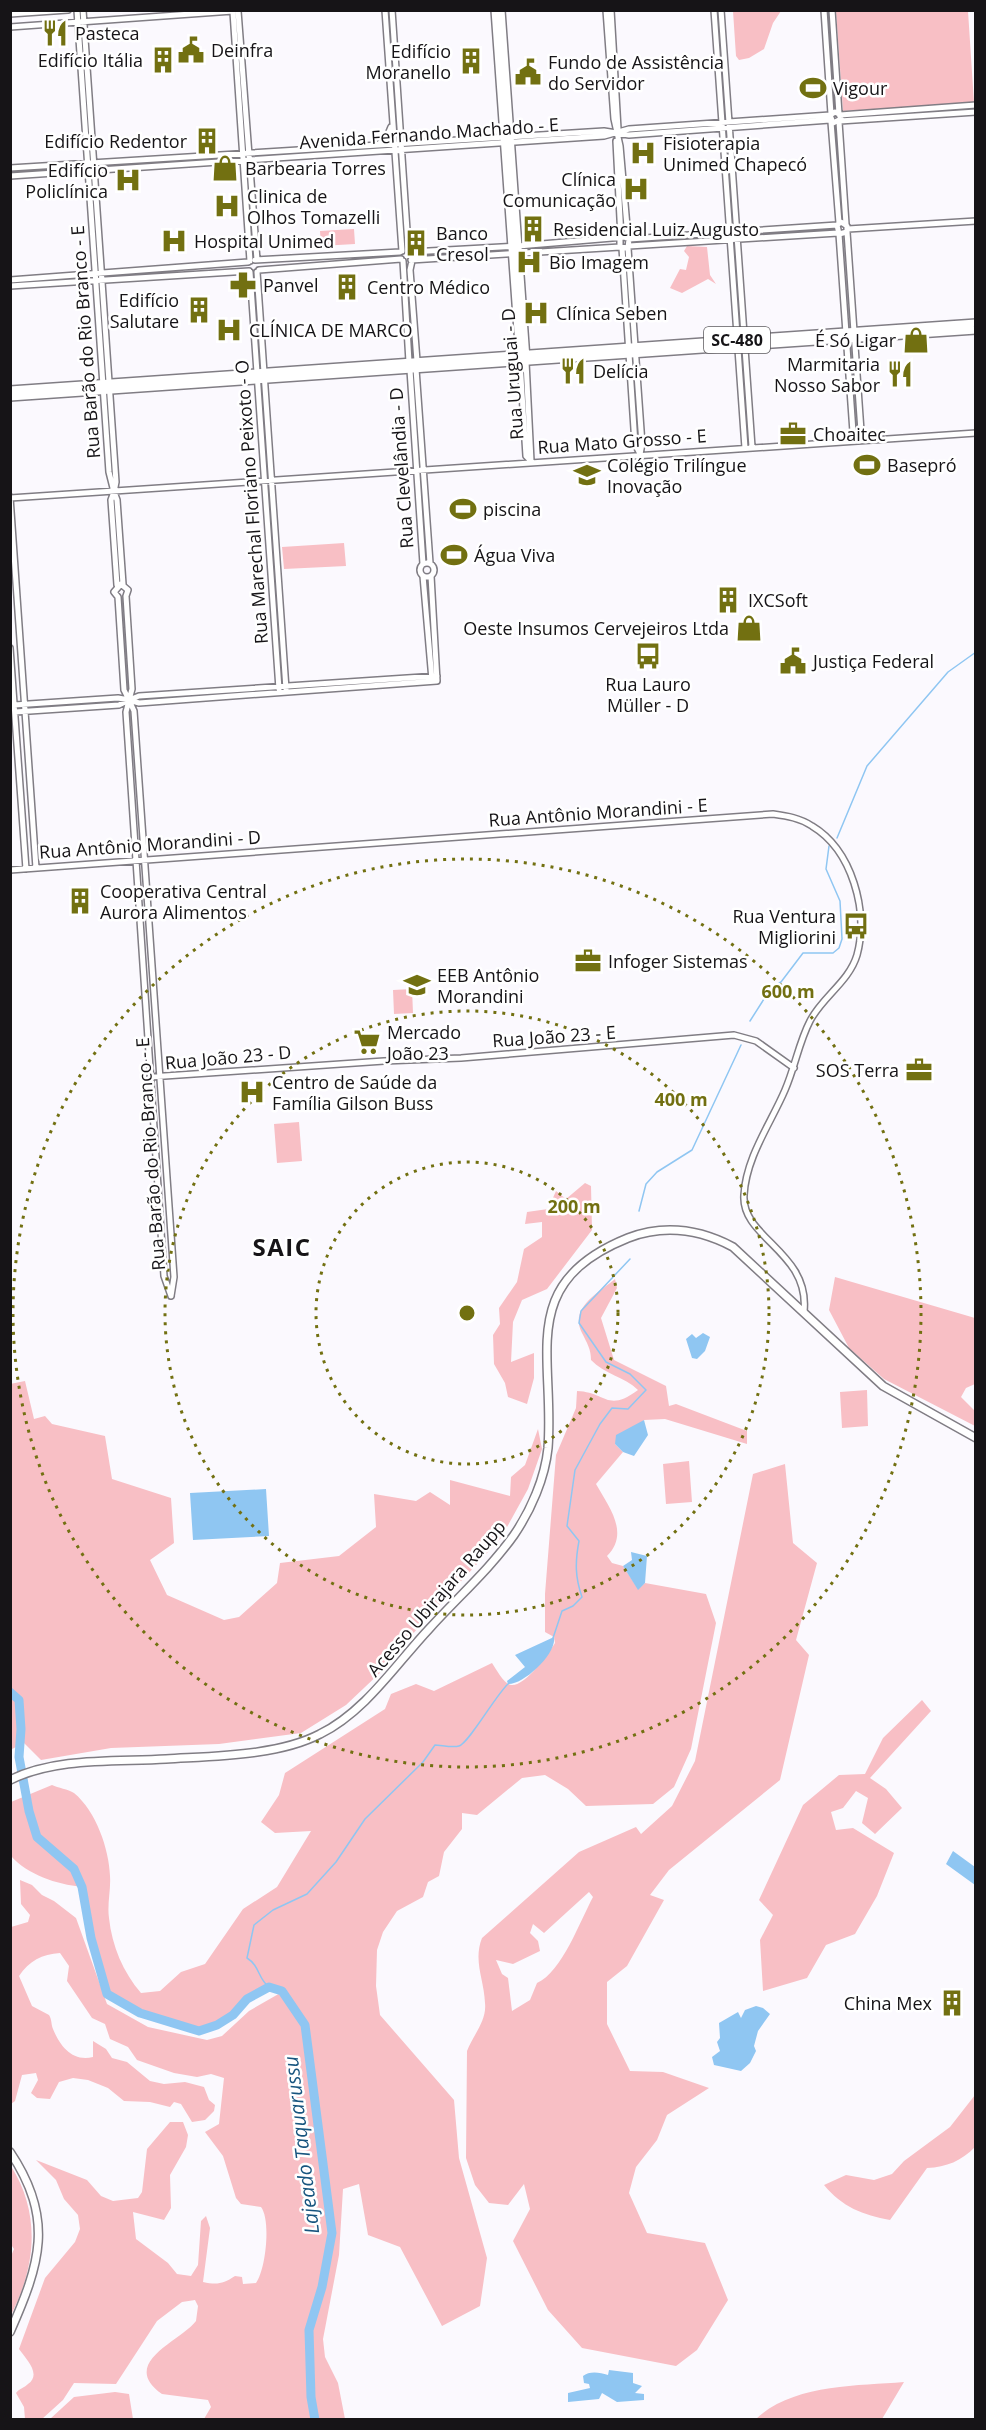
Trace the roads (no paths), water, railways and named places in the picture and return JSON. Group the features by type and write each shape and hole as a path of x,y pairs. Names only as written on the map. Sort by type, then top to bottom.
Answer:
{"main road":[{"name":"Rua Uruguai - D","path":"495,10 523,358"},
{"name":"Rua Uruguai - D","path":"501,10 507,140"},
{"name":"SC-480","path":"959,328 975,323"},
{"name":"SC-480","path":"632,351 959,328 975,330"},
{"path":"10,397 106,387 632,351"},
{"path":"10,390 106,387"},
{"name":"Acesso Ubirajara Raupp","path":"10,1780 37,1770 73,1764 278,1748 321,1734 343,1719 374,1691 515,1534 534,1499 548,1448 546,1343 549,1314 567,1279 600,1252 641,1233 674,1229 703,1233 733,1247 883,1386 975,1438"},
{"path":"10,2152 32,2190 40,2230 33,2280 10,2332"}],"street":[{"path":"10,14 68,10"},
{"name":"Rua Barão do Rio Branco - E","path":"77,10 81,22 110,445 116,482 114,492 117,500 120,585 114,592 118,597 124,690 129,700 134,711 145,860 174,1276 171,1296 164,1276 135,861 126,712 129,700 132,689 126,596 128,590 120,585"},
{"path":"81,22 83,10"},
{"name":"Rua Clevelândia - D","path":"385,10 392,117 398,148"},
{"name":"Rua Clevelândia - D","path":"392,10 398,148 420,470 420,528 423,564"},
{"path":"606,10 615,98"},
{"path":"611,10 632,351 642,444 640,454"},
{"path":"714,10 734,292 748,396 752,447"},
{"path":"721,10 741,291 741,397 745,448"},
{"path":"824,10 831,118 847,228 861,431 858,440"},
{"path":"832,10 840,118 838,224 853,432 858,440"},
{"path":"10,27 235,11 254,271"},
{"path":"826,45 834,44"},
{"path":"718,59 725,58"},
{"path":"831,118 975,105"},
{"path":"831,118 975,112"},
{"path":"372,146 382,142 389,135 392,117"},
{"name":"Avenida Fernando Machado - E","path":"246,158 563,137 604,131 617,133 629,129 674,129 831,118"},
{"name":"Avenida Fernando Machado - E","path":"246,158 372,146 398,148"},
{"path":"10,168 246,158"},
{"path":"10,176 246,158"},
{"path":"726,178 733,178"},
{"path":"515,250 573,242 838,224 847,228 975,220"},
{"path":"792,228 793,236"},
{"path":"10,280 253,261 625,247 839,233 847,228"},
{"path":"677,236 678,243"},
{"path":"624,238 625,247"},
{"path":"573,242 574,250"},
{"path":"10,286 254,271 406,256"},
{"path":"253,261 254,271"},
{"path":"185,268 186,276"},
{"name":"Rua Marechal Floriano Peixoto - O","path":"254,271 283,690"},
{"path":"842,278 850,277"},
{"path":"734,292 741,291"},
{"path":"632,351 635,444 640,454"},
{"name":"Rua Uruguai - D","path":"523,358 531,461"},
{"path":"850,391 858,390"},
{"path":"741,397 748,396"},
{"path":"632,405 639,405"},
{"name":"Rua Mato Grosso - E","path":"11,498 531,461 975,433"},
{"name":"Rua Clevelândia - D","path":"420,470 430,563"},
{"path":"11,498 36,868"},
{"path":"420,528 428,528"},
{"path":"430,563 434,570 431,576 434,679 423,576 420,570 423,564 430,563"},
{"path":"423,576 431,576"},
{"path":"118,597 126,596"},
{"path":"121,641 129,641"},
{"path":"10,648 26,869"},
{"path":"15,708 76,704 118,698 139,703 234,697 283,690 434,679"},
{"path":"129,700 139,696 234,690 283,690"},
{"path":"234,690 234,697"},
{"path":"173,694 174,701"},
{"path":"19,779 30,778"},
{"path":"131,785 139,784"},
{"name":"Rua Antônio Morandini - E","path":"292,849 773,814 794,818 812,826 829,838 839,851 860,902 861,928 853,964 810,1021 794,1068"},
{"name":"Rua Antônio Morandini - D","path":"10,870 292,849"},
{"path":"139,912 148,912"},
{"path":"146,1014 156,1014"},
{"name":"Rua João 23 - E","path":"307,1066 461,1058 734,1035 756,1041 794,1068"},
{"name":"Rua João 23 - D","path":"150,1077 307,1066"},
{"path":"794,1068 768,1121 747,1178 744,1199 750,1218 797,1271 804,1297 804,1311"}],"water":[{"path":"703,1333 710,1337 705,1351 697,1359 692,1358 686,1339 692,1334 696,1338"},
{"path":"644,1420 648,1435 634,1456 623,1452 615,1444 616,1435"},
{"path":"266,1489 269,1536 193,1540 190,1493"},
{"path":"631,1552 647,1556 645,1583 638,1590 623,1566 632,1560"},
{"path":"554,1637 545,1660 530,1674 508,1684 507,1681 525,1667 515,1655"},
{"path":"953,1851 975,1867 975,1885 946,1864"},
{"path":"756,2006 770,2014 758,2031 754,2046 756,2051 750,2063 741,2071 714,2065 712,2057 720,2051 717,2042 720,2038 719,2023 738,2012 741,2018 745,2010"},
{"path":"609,2370 633,2373 633,2383 642,2386 635,2393 644,2394 644,2400 617,2402 602,2393 599,2399 568,2402 568,2393 590,2388 589,2384 584,2383 583,2376 594,2372 608,2375"}],"waterway":[{"path":"837,838 867,766 948,672 976,652"},
{"path":"750,1021 771,988 781,982 803,953 833,953 839,948 842,939 840,901 826,869 829,846"},
{"path":"639,1211 646,1184 657,1172 692,1150 741,1045"},
{"path":"553,1638 562,1611 573,1606 582,1597 576,1569 579,1541 567,1526 575,1470 600,1424 612,1408 628,1409 646,1390 630,1374 606,1362 579,1323 581,1311 630,1259"},
{"path":"269,1987 247,1958 254,1925 273,1910 307,1894 336,1862 365,1819 423,1762 435,1745 456,1747 463,1743 508,1684"},
{"name":"Lajeado Taquarussu","path":"10,1692 19,1700 21,1729 19,1757 29,1811 37,1837 74,1869 82,1887 91,1938 107,1994 140,2013 199,2031 217,2025 233,2015 247,1999 269,1987 282,1991 305,2025 332,2233 322,2287 309,2330 311,2397 315,2420"}],"place":[{"name":"Pasteca","path":"55,33"},
{"name":"Deinfra","path":"191,50"},
{"name":"Edifício Itália","path":"163,60"},
{"name":"Edifício Moranello","path":"471,61"},
{"name":"Fundo de Assistência do Servidor","path":"528,72"},
{"name":"Vigour","path":"813,88"},
{"name":"Edifício Redentor","path":"207,141"},
{"name":"Fisioterapia Unimed Chapecó","path":"643,153"},
{"name":"Barbearia Torres","path":"225,168"},
{"name":"Edifício Policlínica","path":"128,180"},
{"name":"Clínica Comunicação","path":"636,189"},
{"name":"Clinica de Olhos Tomazelli","path":"227,206"},
{"name":"Residencial Luiz Augusto","path":"533,229"},
{"name":"Hospital Unimed","path":"174,241"},
{"name":"Banco Cresol","path":"416,243"},
{"name":"Bio Imagem","path":"529,262"},
{"name":"Panvel","path":"243,285"},
{"name":"Centro Médico","path":"347,287"},
{"name":"Edifício Salutare","path":"199,310"},
{"name":"Clínica Seben","path":"536,313"},
{"name":"CLÍNICA DE MARCO","path":"229,330"},
{"name":"É Só Ligar","path":"916,340"},
{"name":"Delícia","path":"573,371"},
{"name":"Marmitaria Nosso Sabor","path":"900,374"},
{"name":"Choaitec","path":"793,434"},
{"name":"Basepró","path":"867,465"},
{"name":"Colégio Trilíngue Inovação","path":"587,475"},
{"name":"piscina","path":"463,509"},
{"name":"Água Viva","path":"454,555"},
{"name":"IXCSoft","path":"728,600"},
{"name":"Oeste Insumos Cervejeiros Ltda","path":"749,628"},
{"name":"Rua Lauro Müller - D","path":"648,656"},
{"name":"Justiça Federal","path":"793,661"},
{"name":"Cooperativa Central Aurora Alimentos","path":"80,901"},
{"name":"Rua Ventura Migliorini","path":"856,926"},
{"name":"Infoger Sistemas","path":"588,961"},
{"name":"EEB Antônio Morandini","path":"417,985"},
{"name":"Mercado João 23","path":"367,1042"},
{"name":"SOS Terra","path":"919,1070"},
{"name":"Centro de Saúde da Família Gilson Buss","path":"252,1092"},
{"name":"China Mex","path":"952,2003"}],"district":[{"name":"SAIC","path":"282,1246"}]}
